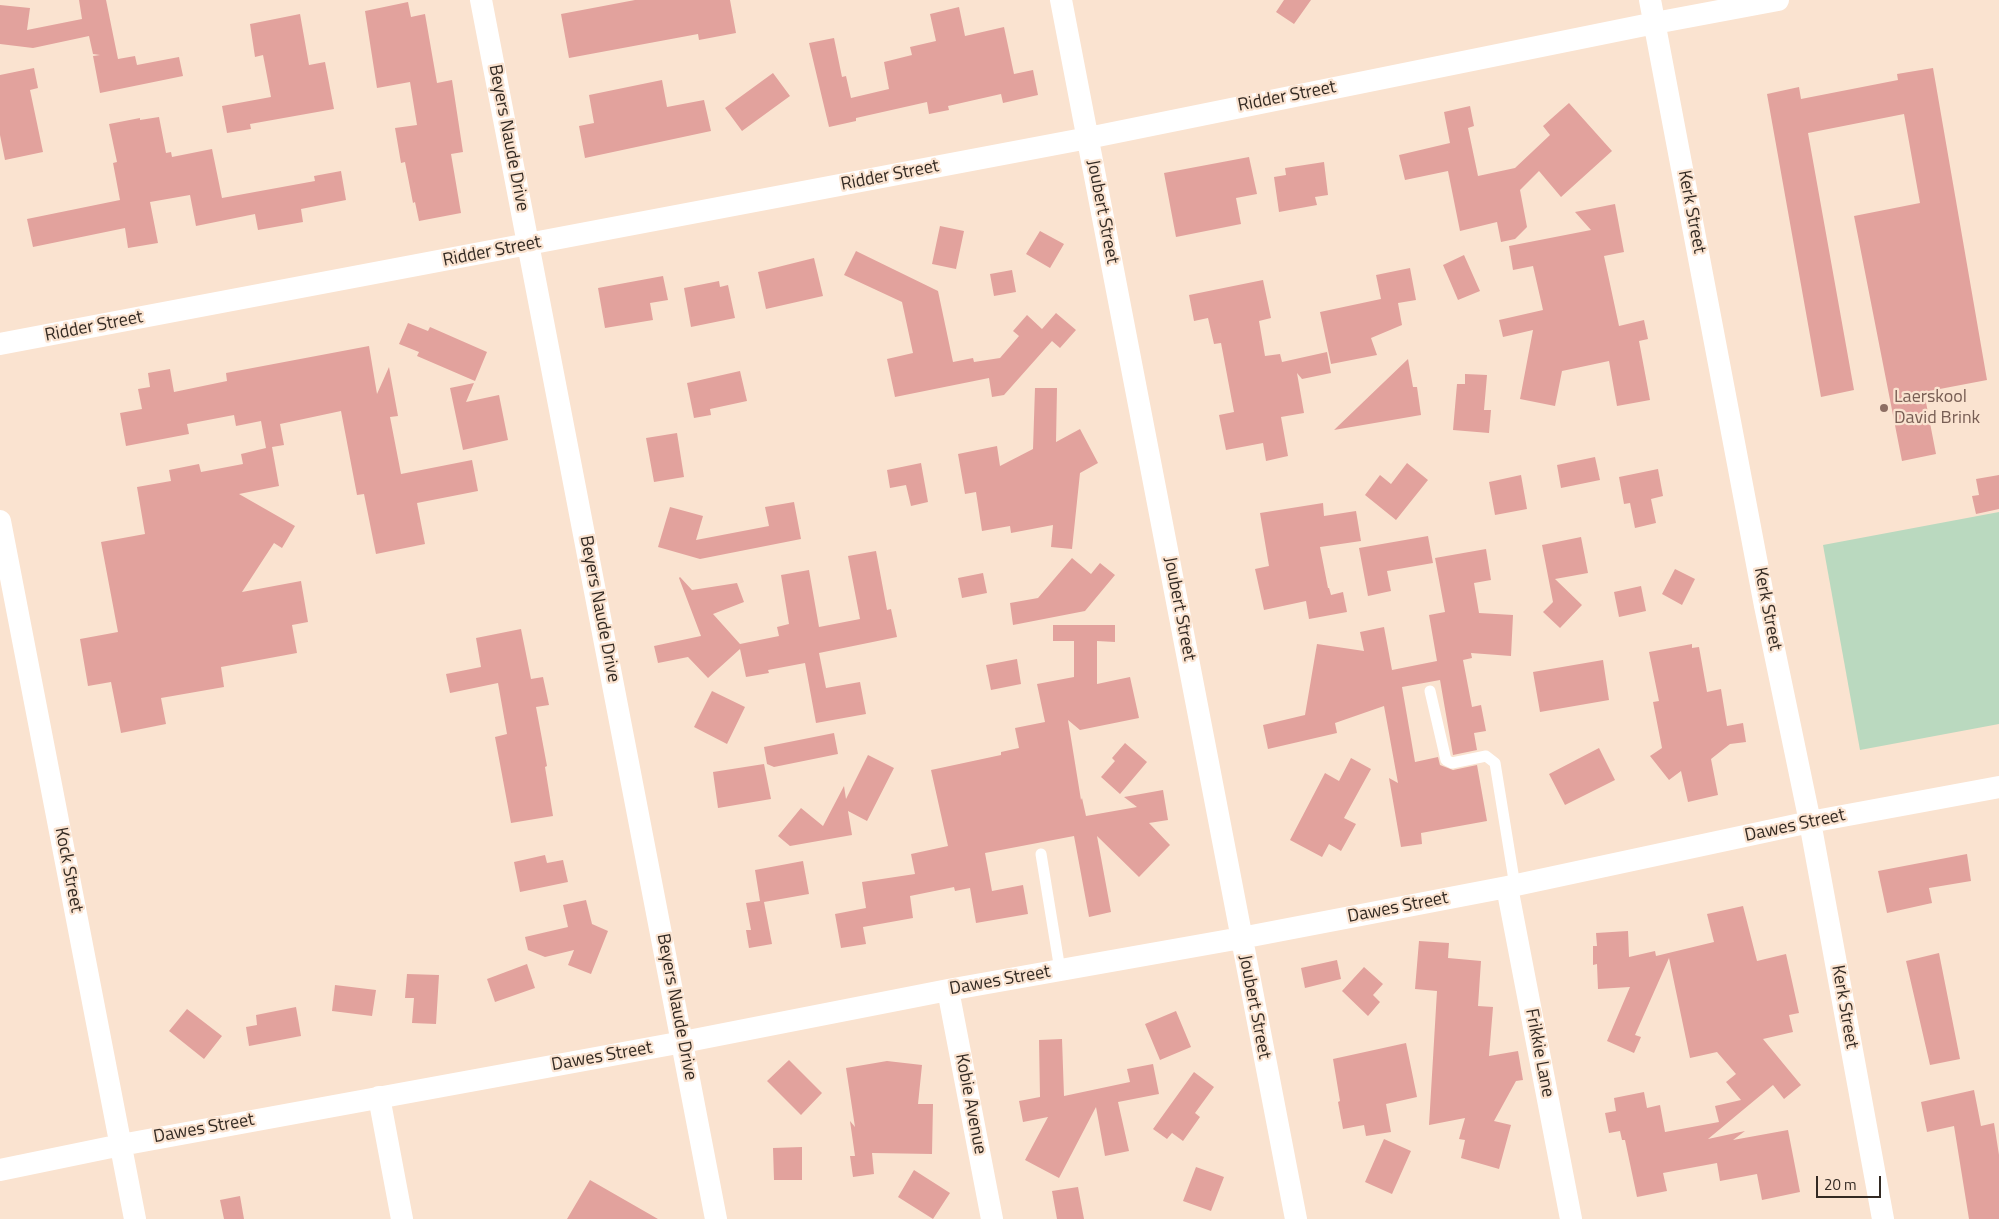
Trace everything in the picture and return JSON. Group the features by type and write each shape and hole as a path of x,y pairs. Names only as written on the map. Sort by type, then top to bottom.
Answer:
{"street":[{"name":"Beyers Naude Drive","path":"481,0 716,1219"},
{"name":"Joubert Street","path":"1061,0 1296,1219"},
{"name":"Kerk Street","path":"1650,0 1766,606 1810,822 1883,1219"},
{"name":"Ridder Street","path":"0,344 1088,138 1655,23 1778,0"},
{"name":"Kock Street","path":"0,521 135,1219"},
{"name":"Dawes Street","path":"0,1170 121,1145 683,1042 948,990 1241,938 1511,886 1810,822 1999,787"},
{"name":"Frikkie Lane","path":"1511,886 1571,1219"},
{"name":"Kobie Avenue","path":"948,990 992,1219"},
{"path":"379,1098 402,1219"}],"lane":[{"path":"1430,691 1446,760 1452,763 1486,756 1495,763 1511,886"},
{"path":"1041,854 1060,970"}],"green space":[{"path":"1999,512 1999,724 1860,750 1823,545"}],"building":[{"path":"79,0 106,0 118,59 135,56 137,65 179,57 183,76 100,93 93,56 100,55 93,54 89,36 33,48 0,44 0,5 30,8 27,30 82,19"},
{"path":"635,0 730,0 736,33 699,40 698,34 569,58 561,14"},
{"path":"1284,0 1311,0 1294,24 1276,12"},
{"path":"408,2 411,17 425,14 437,83 452,80 463,152 451,154 461,213 419,221 415,202 413,203 405,162 401,163 395,128 417,125 410,82 377,88 365,11"},
{"path":"959,7 965,36 1004,27 1014,74 1033,70 1038,95 1003,103 1001,94 948,106 949,110 929,114 927,102 856,118 856,121 829,127 809,43 834,38 842,77 846,76 851,98 889,89 884,62 912,55 910,47 936,41 930,14"},
{"path":"300,14 309,65 325,62 334,109 250,124 251,129 227,133 222,106 271,97 263,55 255,57 250,24"},
{"path":"34,68 38,88 30,90 43,152 5,160 0,135 0,75"},
{"path":"1933,68 1987,380 1924,392 1936,454 1902,461 1854,216 1920,203 1904,114 1808,133 1854,390 1821,397 1767,94 1799,87 1801,99 1898,80 1897,74"},
{"path":"773,73 790,96 742,131 725,108"},
{"path":"662,80 667,107 704,100 711,131 585,158 579,126 594,123 589,95"},
{"path":"1569,103 1612,151 1561,197 1539,171 1520,190 1527,227 1515,239 1501,242 1497,222 1460,231 1448,171 1405,180 1399,155 1450,143 1444,112 1470,106 1474,126 1468,128 1478,176 1515,168 1550,135 1543,126"},
{"path":"159,117 166,153 171,152 172,157 212,149 222,198 315,181 314,176 341,171 346,200 301,209 303,222 258,230 255,214 196,226 190,195 150,202 158,243 128,248 125,228 33,247 27,219 120,200 113,163 117,162 109,124 140,118 140,120"},
{"path":"1249,157 1257,194 1236,198 1241,224 1176,237 1164,173"},
{"path":"1324,162 1328,195 1315,197 1317,205 1279,212 1274,177 1286,175 1285,168"},
{"path":"1615,204 1624,252 1604,256 1619,326 1644,320 1648,339 1639,341 1650,400 1617,406 1609,361 1562,371 1555,406 1520,399 1533,330 1503,337 1499,320 1543,310 1533,266 1513,270 1509,246 1591,230 1575,212"},
{"path":"940,226 964,231 956,269 932,264"},
{"path":"1040,231 1064,244 1050,268 1026,254"},
{"path":"856,251 938,291 953,362 973,358 974,362 1000,358 1019,336 1013,331 1027,315 1042,329 1056,313 1076,330 1060,348 1052,341 1004,395 992,397 989,378 895,397 887,359 913,353 902,302 844,275"},
{"path":"1464,255 1480,291 1458,300 1443,265"},
{"path":"814,258 823,296 766,309 758,272"},
{"path":"1410,268 1416,300 1398,303 1402,325 1371,338 1377,355 1331,364 1320,312 1381,299 1376,275"},
{"path":"1012,270 1016,292 994,296 990,274"},
{"path":"663,276 668,300 650,303 653,320 605,328 598,288"},
{"path":"1263,280 1271,318 1259,321 1265,356 1280,354 1282,362 1327,352 1331,373 1302,379 1297,373 1304,413 1281,417 1288,456 1266,461 1263,443 1226,450 1219,415 1234,412 1221,343 1214,344 1208,318 1194,321 1189,295"},
{"path":"719,281 720,287 728,285 735,318 691,327 684,288"},
{"path":"408,323 428,331 430,327 487,352 475,381 417,356 419,352 399,344"},
{"path":"369,346 377,394 389,367 398,416 390,417 401,474 472,460 478,491 417,503 425,544 376,554 364,494 357,495 341,411 280,424 284,445 272,447 279,486 239,494 295,526 282,548 274,543 242,592 301,581 308,622 292,625 297,653 221,667 224,687 161,698 166,724 121,733 111,682 88,686 80,639 118,632 101,542 145,534 137,487 171,481 169,470 199,464 201,472 243,464 241,454 266,448 261,421 236,426 234,415 187,424 189,434 126,446 120,413 142,409 138,389 150,387 148,373 170,369 174,392 227,381 226,373"},
{"path":"1408,359 1413,387 1417,387 1421,415 1334,430"},
{"path":"740,371 747,401 710,409 711,415 694,418 687,383"},
{"path":"1465,374 1487,375 1484,410 1491,410 1489,433 1453,430 1457,384 1465,384"},
{"path":"474,383 466,402 499,395 508,440 463,450 450,388"},
{"path":"1035,388 1057,388 1056,442 1080,429 1098,463 1080,473 1072,549 1051,547 1053,525 1011,533 1010,526 982,531 976,492 965,494 958,454 997,446 1000,466 1033,449"},
{"path":"677,433 684,477 654,482 646,438"},
{"path":"1595,457 1600,480 1561,488 1557,465"},
{"path":"921,463 928,502 911,506 906,485 890,488 887,470"},
{"path":"1407,463 1428,480 1396,520 1365,495 1380,475 1391,484"},
{"path":"1658,469 1663,496 1651,499 1656,523 1635,528 1630,503 1624,504 1619,477"},
{"path":"1521,475 1527,509 1495,515 1489,482"},
{"path":"1999,475 1999,509 1976,514 1972,496 1979,495 1976,479"},
{"path":"794,502 801,539 700,559 658,547 670,507 703,516 696,540 769,526 765,507"},
{"path":"1323,503 1324,516 1356,511 1361,541 1320,547 1328,588 1331,595 1343,592 1347,612 1309,619 1306,601 1264,610 1255,569 1269,566 1260,513"},
{"path":"1428,536 1433,563 1387,571 1391,591 1368,596 1359,548"},
{"path":"1581,537 1588,573 1555,579 1582,605 1560,628 1543,612 1553,602 1542,545"},
{"path":"1486,549 1491,580 1474,583 1479,613 1513,615 1511,656 1471,653 1472,658 1463,660 1472,707 1481,705 1486,731 1474,733 1477,750 1453,755 1440,680 1402,687 1415,762 1438,757 1440,765 1453,770 1477,765 1487,821 1421,833 1422,844 1401,847 1389,778 1398,783 1384,706 1335,723 1337,733 1268,749 1263,725 1305,715 1317,644 1364,651 1360,632 1384,627 1392,670 1437,661 1429,615 1445,612 1435,558"},
{"path":"876,551 887,610 891,609 897,637 819,653 826,688 860,682 866,714 816,723 805,663 768,670 769,673 746,677 740,649 708,678 688,657 658,663 654,646 701,636 680,577 692,590 737,583 744,602 713,614 740,644 779,636 777,627 789,624 781,575 809,570 819,627 860,619 848,556"},
{"path":"1072,558 1091,574 1100,563 1115,575 1085,611 1013,625 1010,603 1038,598"},
{"path":"1675,569 1695,579 1682,605 1662,594"},
{"path":"983,573 987,593 962,598 958,578"},
{"path":"1641,586 1646,611 1619,617 1614,592"},
{"path":"1053,625 1115,625 1115,642 1097,641 1097,684 1130,677 1139,718 1080,730 1068,720 1081,800 1082,798 1086,816 1137,807 1124,797 1163,790 1168,820 1149,823 1170,845 1139,877 1097,836 1111,912 1089,917 1074,836 985,853 992,891 1023,885 1028,914 976,923 970,888 955,891 954,887 910,896 913,918 863,927 866,944 841,948 835,914 866,908 862,882 915,874 911,854 948,846 931,770 1001,755 1001,752 1019,748 1015,728 1045,722 1037,684 1074,677 1074,641 1053,641"},
{"path":"521,629 531,679 543,677 549,705 536,707 547,766 545,767 553,816 511,823 495,737 507,734 498,683 450,693 446,674 481,667 476,638"},
{"path":"1692,644 1692,648 1699,647 1707,692 1721,689 1727,726 1743,723 1746,742 1730,744 1711,759 1718,795 1688,802 1681,771 1669,780 1650,756 1662,748 1653,702 1659,701 1649,652"},
{"path":"1017,659 1021,684 991,690 986,665"},
{"path":"1603,660 1609,700 1540,712 1533,672"},
{"path":"712,691 745,707 727,744 694,727"},
{"path":"834,733 838,754 774,767 767,764 764,747"},
{"path":"1125,743 1147,762 1120,794 1101,777 1115,761 1112,758"},
{"path":"1599,748 1615,780 1565,805 1549,774"},
{"path":"868,755 894,768 867,821 848,811 852,835 790,846 778,836 801,808 823,826 844,786 846,799"},
{"path":"1351,758 1371,769 1344,818 1356,824 1341,851 1329,844 1322,857 1290,840 1325,773 1339,781"},
{"path":"764,764 771,799 718,808 713,772"},
{"path":"1967,854 1971,881 1929,888 1932,903 1887,913 1878,871"},
{"path":"545,855 547,863 563,860 568,882 520,892 514,862"},
{"path":"803,861 809,894 764,902 772,944 749,948 746,930 751,930 746,903 760,901 755,870"},
{"path":"586,900 592,924 608,931 591,974 568,965 574,950 545,957 528,950 525,937 568,927 563,905"},
{"path":"1743,906 1757,961 1786,954 1799,1013 1789,1015 1793,1032 1763,1039 1801,1085 1784,1099 1773,1085 1708,1139 1745,1131 1733,1140 1788,1130 1800,1192 1762,1200 1757,1174 1720,1181 1717,1163 1663,1173 1667,1191 1637,1197 1625,1140 1622,1140 1620,1131 1609,1133 1605,1113 1616,1111 1614,1098 1644,1092 1647,1108 1660,1105 1665,1132 1719,1122 1715,1106 1741,1100 1726,1082 1736,1074 1717,1052 1690,1058 1669,958 1635,1035 1641,1037 1634,1053 1607,1041 1630,987 1598,989 1597,964 1593,965 1593,946 1597,946 1596,933 1628,931 1629,957 1655,951 1656,956 1714,942 1707,914"},
{"path":"1419,941 1449,943 1448,958 1481,961 1478,1006 1493,1007 1489,1056 1518,1051 1523,1080 1516,1081 1494,1121 1511,1125 1499,1169 1461,1158 1465,1140 1459,1139 1465,1118 1429,1125 1437,991 1415,989"},
{"path":"1939,953 1960,1059 1930,1065 1906,961"},
{"path":"1337,960 1341,979 1305,988 1301,968"},
{"path":"527,964 535,988 495,1002 487,979"},
{"path":"1364,967 1383,984 1373,995 1380,1002 1368,1016 1342,991"},
{"path":"407,974 439,975 436,1024 412,1023 414,998 405,998"},
{"path":"335,985 376,990 372,1016 332,1011"},
{"path":"296,1007 301,1036 249,1046 246,1027 257,1025 256,1015"},
{"path":"187,1009 222,1036 204,1059 169,1031"},
{"path":"1176,1011 1191,1047 1160,1060 1145,1024"},
{"path":"1062,1039 1064,1096 1130,1082 1127,1069 1153,1064 1159,1094 1118,1102 1129,1151 1105,1156 1096,1107 1059,1178 1025,1160 1048,1117 1023,1122 1019,1101 1040,1097 1039,1040"},
{"path":"1406,1043 1417,1097 1386,1104 1391,1132 1366,1136 1364,1125 1343,1129 1333,1059"},
{"path":"789,1060 822,1093 801,1115 767,1081"},
{"path":"887,1061 922,1065 918,1104 933,1104 932,1154 872,1153 874,1174 853,1177 850,1156 855,1156 850,1121 855,1127 846,1068"},
{"path":"1194,1072 1214,1087 1195,1113 1200,1117 1183,1141 1172,1133 1167,1139 1153,1129"},
{"path":"1974,1090 1981,1126 1994,1123 1999,1155 1999,1219 1969,1219 1954,1126 1927,1132 1921,1102"},
{"path":"1384,1139 1411,1151 1392,1194 1365,1182"},
{"path":"802,1147 802,1180 774,1180 773,1148"},
{"path":"1196,1167 1224,1177 1211,1211 1183,1201"},
{"path":"914,1170 950,1193 933,1219 898,1197"},
{"path":"590,1180 658,1219 567,1219"},
{"path":"1078,1187 1084,1219 1057,1219 1052,1191"},
{"path":"240,1196 244,1219 224,1219 220,1200"}],"place":[{"name":"Laerskool David Brink","path":"1884,408"}]}
